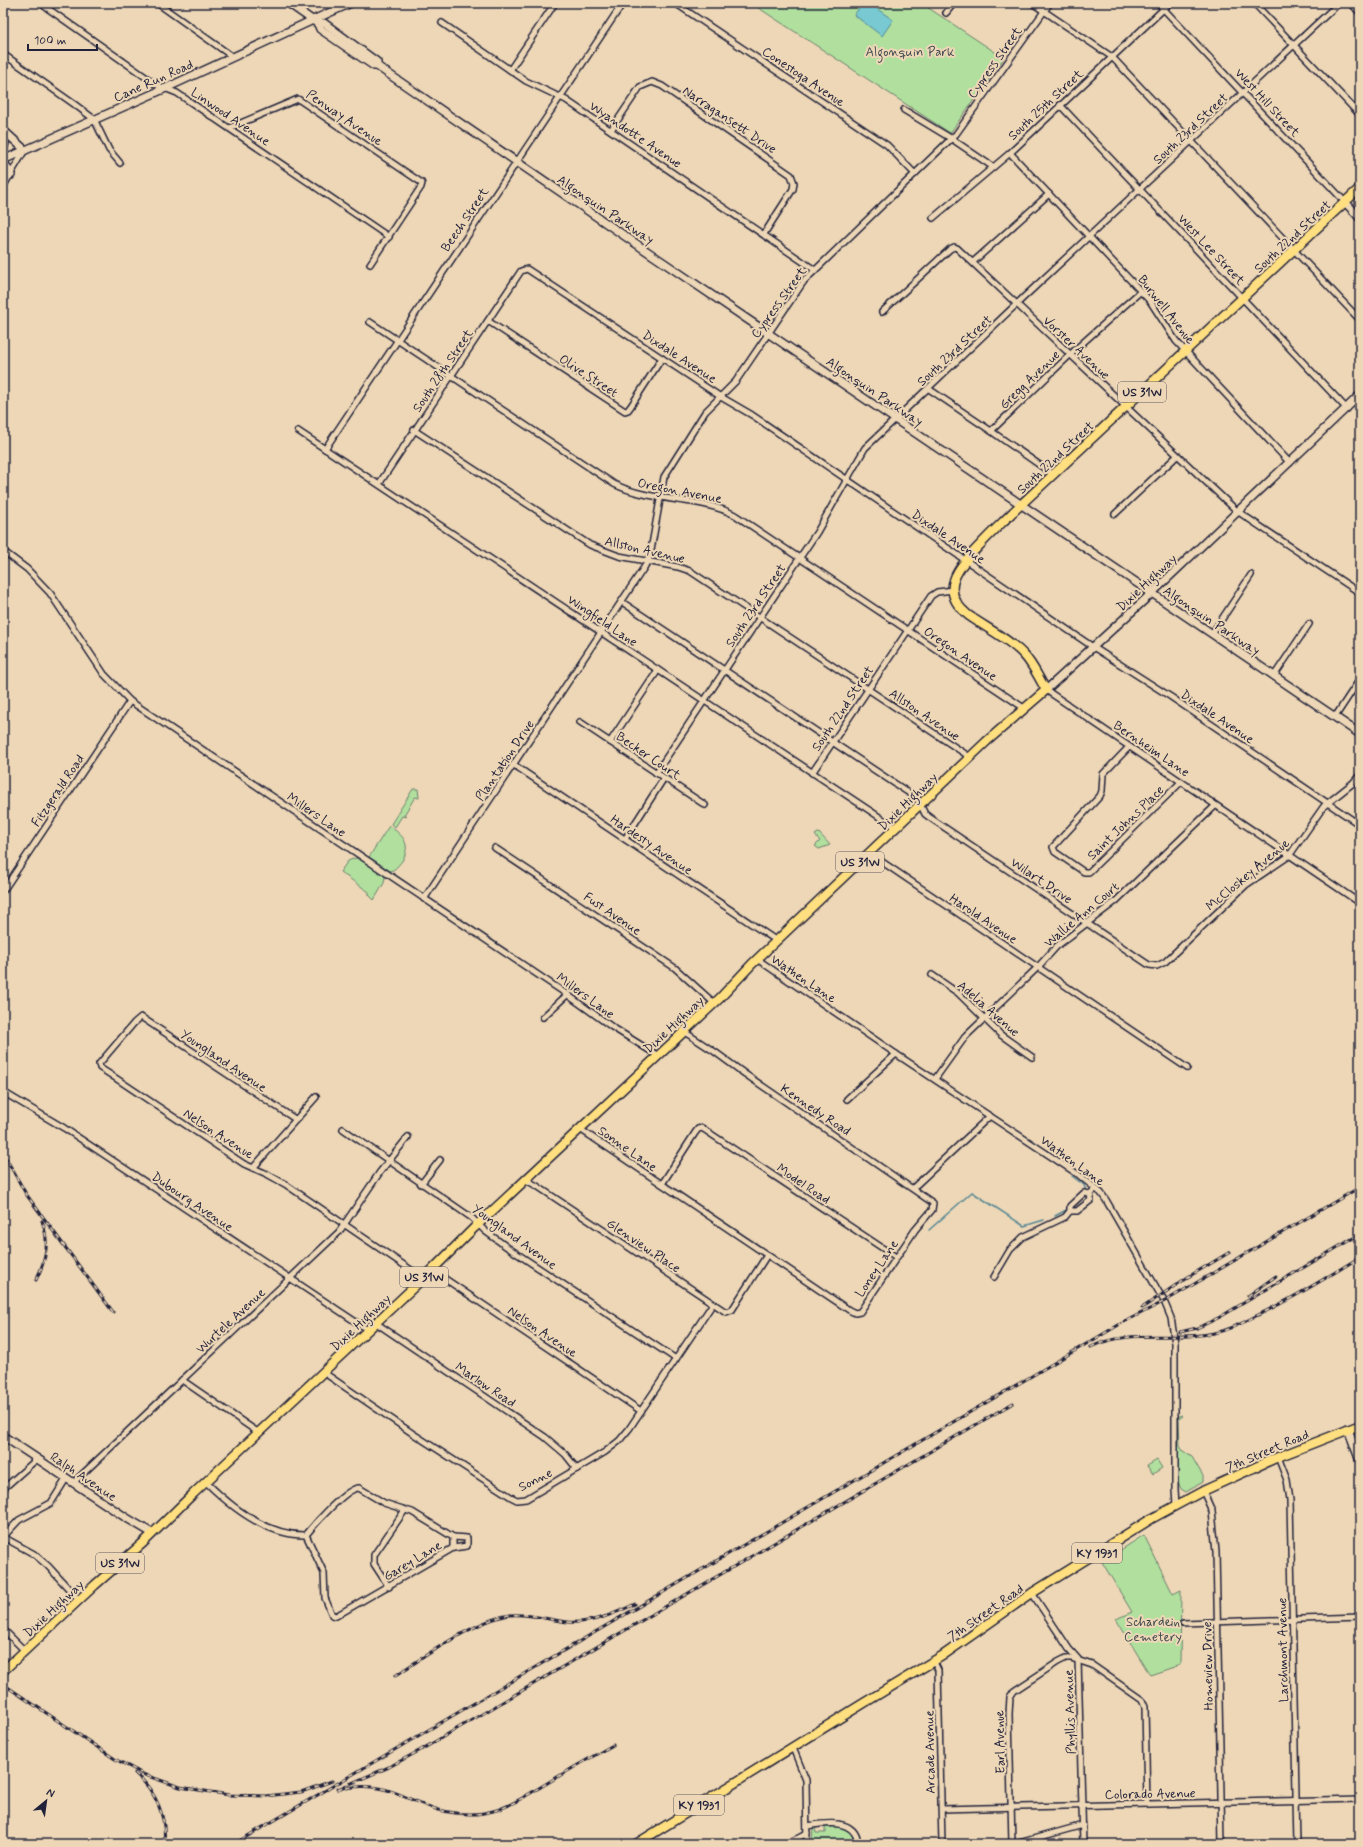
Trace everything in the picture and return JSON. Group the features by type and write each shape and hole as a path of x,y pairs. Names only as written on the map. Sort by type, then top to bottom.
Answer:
{"main road":[{"name":"Algonquin Parkway","path":"288,3 315,22 320,29 374,66 377,66 516,162 1360,734"},
{"name":"Cane Run Road","path":"3,160 315,22 351,3"},
{"path":"3,130 25,150"},
{"path":"3,134 5,142 3,152"},
{"path":"3,164 5,164 11,175"},
{"name":"South 22nd Street","path":"953,590 957,570 965,560 1021,505 1054,476 1360,188"},
{"name":"West Hill Street","path":"1345,202 1360,218"},
{"name":"Dixie Highway","path":"3,1671 376,1323 478,1224 714,1003 758,959 970,757 1152,593 1360,396"},
{"name":"Bernheim Lane","path":"953,590 956,599 964,611 1016,647 1026,656 1046,690"},
{"name":"7th Street Road","path":"636,1844 933,1660 952,1650 1032,1593 1176,1505 1278,1457 1360,1425"},
{"path":"1348,1430 1360,1461"},
{"name":"Ralph Avenue","path":"3,1436 66,1479 152,1533"}],"street":[{"name":"Linwood Avenue","path":"40,3 157,85 177,93 389,237"},
{"path":"157,3 233,57"},
{"path":"510,70 555,3"},
{"name":"Beech Street","path":"325,449 623,3"},
{"name":"Conestoga Avenue","path":"675,3 882,141 894,151 914,174"},
{"path":"946,14 954,3"},
{"path":"1032,3 1112,57 1360,320"},
{"name":"Cypress Street","path":"602,632 647,562 664,477 668,467 705,412 736,381 802,284 914,174 952,139 1050,3"},
{"name":"West Hill Street","path":"1158,3 1345,202"},
{"name":"South 25th Street","path":"933,218 1010,153 1170,3"},
{"path":"1254,3 1360,115"},
{"name":"South 23rd Street","path":"656,773 800,558 823,522 865,448 1339,3"},
{"path":"1351,3 1360,13"},
{"name":"Wyandotte Avenue","path":"442,23 526,81 560,97 611,130 815,270"},
{"path":"3,54 74,104 94,120 109,150 120,164"},
{"name":"Narragansett Drive","path":"611,130 640,87 652,82 662,86 784,168 793,177 793,189 764,234"},
{"name":"Penway Avenue","path":"230,128 298,99 422,183 421,187 389,237"},
{"name":"West Lee Street","path":"1060,105 1141,189 1347,409"},
{"path":"904,110 952,139 993,167"},
{"path":"3,187 25,150"},
{"name":"Burwell Avenue","path":"1010,153 1140,291 1186,352 1290,463"},
{"path":"973,262 1049,194"},
{"path":"370,264 389,237"},
{"name":"Vorster Avenue","path":"882,312 954,247 973,262 1016,305 1237,512 1360,593"},
{"name":"South 28th Street","path":"379,484 450,376 521,271 524,269"},
{"name":"Dixdale Avenue","path":"524,269 537,275 721,397 752,415 1093,647 1171,697 1360,825"},
{"name":"Gregg Avenue","path":"991,431 1070,355 1140,291"},
{"name":"Olive Street","path":"488,321 624,411 628,410 631,406 662,358"},
{"name":"Oregon Avenue","path":"370,322 614,484 632,492 715,507 727,511 1024,708"},
{"path":"929,389 1054,476"},
{"name":"Allston Avenue","path":"414,430 590,545 619,556 684,568 690,571 970,757"},
{"name":"Wingfield Lane","path":"298,431 896,828"},
{"path":"1115,514 1177,456"},
{"name":"Millers Lane","path":"3,551 27,569 50,592 104,674 130,701 568,994 612,1027 657,1055"},
{"path":"1212,634 1251,575"},
{"name":"South 22nd Street","path":"812,773 931,596 937,592 953,590"},
{"name":"Wilart Drive","path":"622,602 917,798 925,814 952,833 1149,965 1157,966"},
{"path":"1274,676 1309,624"},
{"name":"Plantation Drive","path":"424,899 602,632"},
{"path":"610,742 658,670"},
{"path":"1335,717 1360,679"},
{"name":"Bernheim Lane","path":"1046,690 1360,903"},
{"name":"Fitzgerald Road","path":"3,890 130,701"},
{"name":"Becker Court","path":"580,722 705,806"},
{"name":"Saint Johns Place","path":"1129,747 1104,774 1100,796 1053,847 1055,852 1084,872 1089,872 1181,782"},
{"name":"Hardesty Avenue","path":"514,765 777,941"},
{"name":"McCloskey Avenue","path":"1157,966 1165,962 1246,885 1289,856 1327,803 1353,783 1360,775"},
{"path":"625,839 664,778"},
{"name":"Wallie Ann Court","path":"935,1079 956,1048 984,1018 1037,968 1057,946 1088,924 1116,901 1215,806"},
{"name":"Fust Avenue","path":"495,848 675,968 714,1003"},
{"name":"Harold Avenue","path":"869,854 1187,1068"},
{"name":"Wathen Lane","path":"758,959 896,1054 1096,1188 1106,1200 1118,1217 1164,1301 1171,1318 1175,1343 1176,1505"},
{"name":"Adelia Avenue","path":"932,975 958,993 1001,1035 1032,1057"},
{"path":"543,1018 568,994"},
{"name":"Youngland Avenue","path":"141,1018 295,1119"},
{"name":"Nelson Avenue","path":"141,1018 134,1023 100,1061 99,1067 244,1164 275,1178 423,1278"},
{"name":"Kennedy Road","path":"683,1031 930,1199 933,1202 933,1207"},
{"path":"847,1099 896,1054"},
{"name":"Dubourg Avenue","path":"3,1092 64,1128 289,1279 368,1330"},
{"path":"253,1168 316,1097"},
{"path":"913,1188 990,1116"},
{"name":"Model Road","path":"662,1184 700,1128 896,1257"},
{"name":"Youngland Avenue","path":"343,1129 468,1215 502,1243 676,1359"},
{"name":"Sonne Lane","path":"580,1129 662,1184"},
{"name":"Wurtele Avenue","path":"73,1483 345,1225 389,1161 408,1137"},
{"path":"421,1184 440,1160"},
{"name":"Glenview Place","path":"526,1180 712,1304 728,1312 732,1310 767,1255"},
{"name":"Loney Lane","path":"662,1184 855,1314 860,1312 896,1257 933,1207"},
{"path":"1090,1194 1096,1188"},
{"path":"994,1277 1010,1250 1023,1237 1065,1217 1070,1211 1070,1206 1084,1193 1090,1194"},
{"path":"1070,1211 1077,1211 1091,1200 1090,1194"},
{"name":"Nelson Avenue","path":"432,1270 641,1411"},
{"name":"Sonne","path":"323,1372 412,1433 514,1499 526,1499 613,1446 629,1429 712,1304"},
{"name":"Marlow Road","path":"376,1323 545,1437 565,1454 577,1469"},
{"path":"182,1380 259,1433"},
{"name":"Larchmont Avenue","path":"1278,1457 1288,1480 1290,1491 1298,1844"},
{"path":"3,1489 37,1459"},
{"path":"66,1479 52,1503 19,1520 3,1537 34,1554 48,1566 79,1600"},
{"path":"206,1482 225,1500 256,1521 288,1534 306,1535"},
{"name":"Garey Lane","path":"354,1488 363,1489 384,1503 405,1510 412,1512 453,1537 453,1548 339,1616 332,1614 325,1598 324,1573 306,1535 313,1526 354,1488"},
{"name":"Homeview Drive","path":"1203,1491 1213,1516 1216,1552 1222,1844"},
{"path":"388,1587 374,1564 374,1555 405,1510"},
{"path":"453,1537 467,1538 467,1546 453,1548"},
{"name":"Phyllis Avenue","path":"1032,1593 1069,1649 1078,1659 1083,1844"},
{"path":"1183,1622 1360,1617"},
{"path":"3,1629 25,1651"},
{"name":"Earl Avenue","path":"1012,1844 1009,1714 1010,1696 1014,1691 1058,1662 1066,1658 1078,1659"},
{"path":"1078,1659 1092,1665 1138,1695 1144,1703 1147,1804"},
{"name":"Arcade Avenue","path":"933,1660 938,1670 942,1844"},
{"path":"793,1748 806,1780 807,1844"},
{"name":"Colorado Avenue","path":"942,1809 1360,1799"},
{"path":"807,1826 816,1824 847,1825 855,1831 858,1844"},
{"path":"1015,1844 1083,1825"},
{"path":"787,1844 807,1833"}],"green space":[{"name":"Algonquin Park","path":"751,3 921,3 1004,58 950,133"},
{"path":"413,789 418,789 419,798 415,797 404,815 406,817 402,816 395,827 391,824"},
{"path":"389,826 402,837 406,845 405,855 402,861 390,871 369,857"},
{"path":"818,833 830,845 819,849 815,846 820,841 815,835"},
{"path":"355,858 372,866 385,877 384,883 374,900 369,895 369,892 340,872 348,861"},
{"path":"1181,1415 1183,1416 1179,1419 1180,1446 1183,1451 1192,1457 1203,1476 1203,1482 1186,1492 1181,1489 1177,1479 1177,1419"},
{"path":"1157,1460 1162,1468 1153,1474 1147,1466"},
{"name":"Schardein Cemetery","path":"1144,1535 1173,1594 1181,1590 1180,1665 1150,1675 1116,1619 1132,1612 1102,1562"},
{"path":"840,1826 846,1828 850,1832 853,1837 854,1844 812,1844 813,1828 815,1827 816,1833 825,1833 825,1827"}],"water":[{"path":"863,3 869,3 893,20 882,36 854,15"}],"waterway":[{"path":"1072,1176 1084,1185 1086,1191"},
{"path":"929,1230 972,1192 1024,1226 1044,1220"},
{"path":"1055,1216 1068,1209"}],"railway":[{"path":"3,1153 26,1194 113,1312"},
{"path":"234,1844 1122,1323 1167,1300 1360,1187"},
{"path":"36,1280 46,1251 46,1237 42,1221"},
{"path":"1180,1332 1197,1328 1220,1317 1360,1234"},
{"path":"1142,1308 1188,1277 1230,1252"},
{"path":"1091,1347 1106,1341 1121,1338 1199,1335 1225,1330 1241,1324 1283,1303 1360,1257"},
{"path":"1248,1296 1276,1276"},
{"path":"338,1789 389,1767 419,1751 1013,1403"},
{"path":"395,1676 451,1640 467,1631 497,1618 517,1615 577,1622 594,1620 611,1615 635,1604"},
{"path":"3,1684 115,1759 145,1775 180,1787 229,1795 266,1796 301,1792 332,1781"},
{"path":"346,1788 373,1787 385,1789 439,1810 466,1814 480,1814 505,1807 517,1801 613,1745"},
{"path":"135,1773 149,1788 162,1814 164,1824 164,1844"}]}
